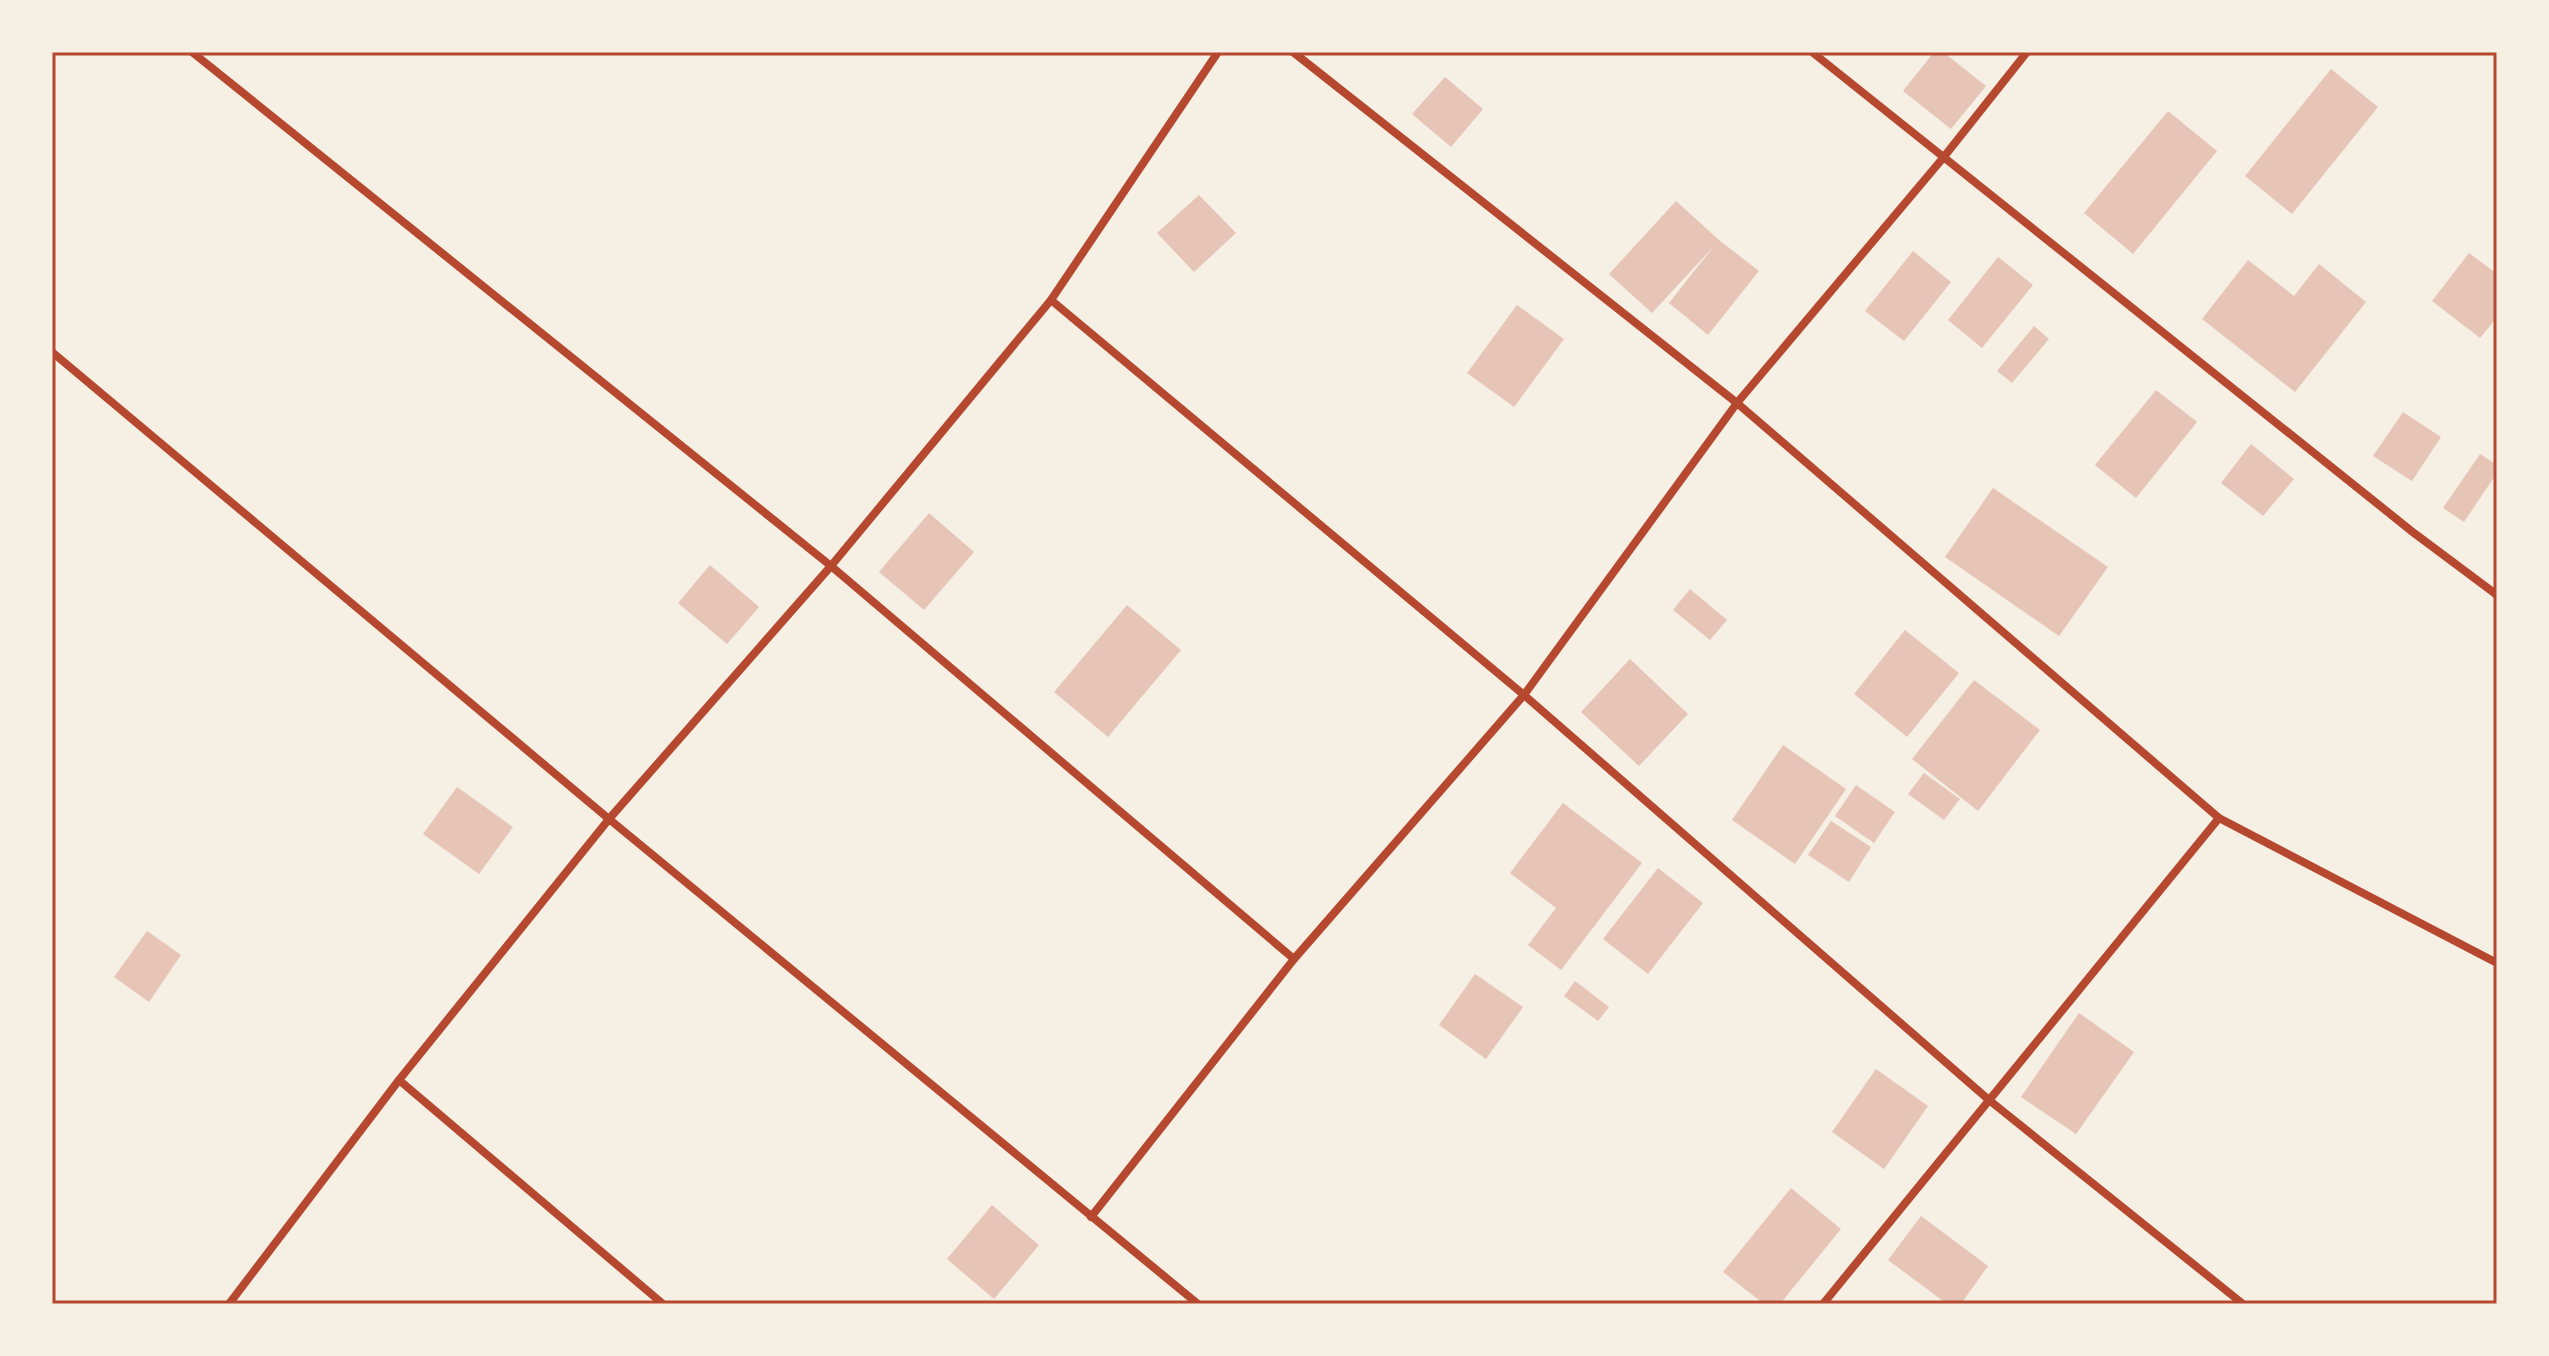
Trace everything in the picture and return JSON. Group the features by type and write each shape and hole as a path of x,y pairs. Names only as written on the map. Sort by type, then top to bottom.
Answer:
{"street":[{"path":"192,52 831,566 1294,959"},
{"path":"229,1304 399,1080 609,819 831,566 1051,300 1218,52"},
{"path":"1293,52 1737,403 2219,818 2497,963"},
{"path":"1812,52 2414,533 2497,595"},
{"path":"1091,1217 1294,959 1524,695 1737,403 1943,158 2027,52"},
{"path":"1051,300 1524,695 1989,1100 2243,1304"},
{"path":"52,352 609,819 1198,1304"},
{"path":"1823,1304 2219,818"},
{"path":"399,1080 663,1304"}],"building":[{"path":"1934,52 1943,52 1986,86 1951,129 1903,91"},
{"path":"2331,69 2378,107 2292,214 2245,176"},
{"path":"1445,77 1483,109 1451,147 1412,114"},
{"path":"2168,111 2217,151 2133,254 2084,213"},
{"path":"1199,195 1236,233 1194,272 1157,233"},
{"path":"1676,201 1759,271 1708,335 1669,303 1714,246 1652,313 1609,274"},
{"path":"1913,251 1951,282 1904,341 1865,311"},
{"path":"2469,253 2497,274 2497,317 2480,338 2432,301"},
{"path":"1998,257 2033,285 1982,348 1948,320"},
{"path":"2248,260 2294,296 2319,264 2366,302 2295,392 2202,319"},
{"path":"1517,305 1564,339 1514,407 1467,373"},
{"path":"2034,326 2049,339 2012,383 1997,371"},
{"path":"2156,390 2197,422 2136,498 2095,465"},
{"path":"2403,412 2441,437 2412,481 2373,456"},
{"path":"2251,444 2294,479 2263,516 2221,483"},
{"path":"2480,454 2497,465 2497,473 2464,522 2443,508"},
{"path":"1993,488 2108,567 2059,636 1945,557"},
{"path":"929,513 974,552 924,610 879,572"},
{"path":"710,565 759,607 727,644 678,603"},
{"path":"1690,589 1727,620 1710,640 1673,610"},
{"path":"1127,605 1181,650 1108,737 1054,692"},
{"path":"1905,630 1959,673 1907,737 1854,694"},
{"path":"1630,659 1688,714 1639,766 1581,712"},
{"path":"1974,680 2040,730 1978,811 1912,759"},
{"path":"1783,745 1846,789 1795,864 1732,820"},
{"path":"1924,773 1960,799 1944,820 1908,794"},
{"path":"1856,785 1895,812 1874,843 1835,816"},
{"path":"457,787 513,827 479,874 423,834"},
{"path":"1563,803 1642,863 1561,970 1528,945 1556,908 1510,873"},
{"path":"1831,821 1871,847 1849,882 1808,855"},
{"path":"1658,868 1703,903 1648,974 1603,939"},
{"path":"147,931 181,955 149,1002 114,977"},
{"path":"1475,974 1523,1007 1486,1059 1439,1025"},
{"path":"1575,981 1609,1007 1598,1021 1564,996"},
{"path":"2079,1013 2134,1052 2076,1134 2021,1097"},
{"path":"1876,1069 1928,1106 1884,1169 1832,1132"},
{"path":"1791,1188 1841,1229 1780,1304 1764,1304 1723,1272"},
{"path":"992,1205 1039,1245 994,1299 947,1259"},
{"path":"1921,1216 1988,1266 1961,1304 1947,1304 1888,1260"}]}
